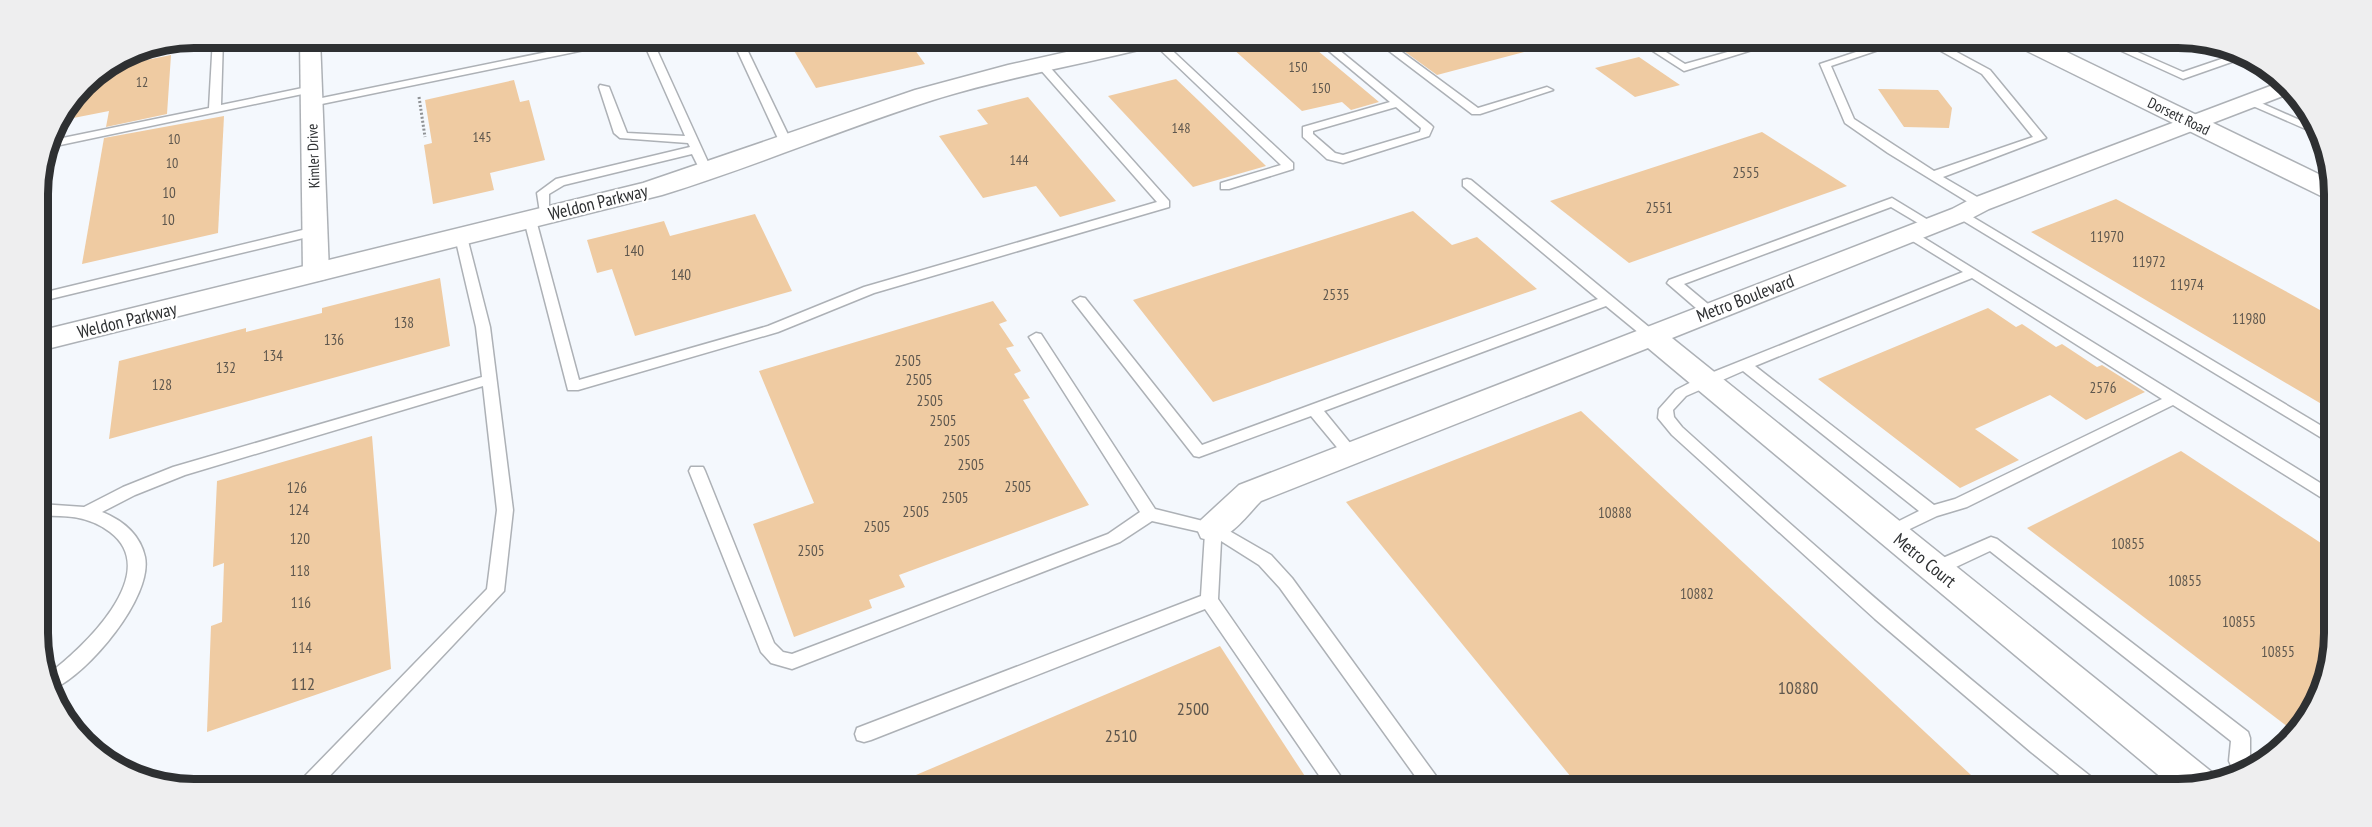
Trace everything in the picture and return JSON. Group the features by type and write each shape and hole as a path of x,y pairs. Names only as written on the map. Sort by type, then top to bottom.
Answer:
{"street":[{"name":"Kimler Drive","path":"310,48 316,273"},
{"name":"Weldon Parkway","path":"48,339 537,218 699,154 787,145 865,114 928,94 1043,66 1101,48"},
{"name":"Dorsett Road","path":"2039,48 2324,186"},
{"name":"Metro Boulevard","path":"1213,529 1250,493 2280,90"},
{"name":"Metro Court","path":"1650,335 2191,779"}],"lane":[{"path":"215,110 218,48"},
{"path":"57,143 215,110 312,96 574,48"},
{"path":"651,48 699,154"},
{"path":"741,48 787,145"},
{"path":"1162,48 1289,166 1225,186"},
{"path":"1332,48 1428,127 1425,134 1343,159 1331,156 1307,135 1307,129 1398,103"},
{"path":"1390,48 1476,112 1547,90"},
{"path":"1653,48 1684,68 1752,48"},
{"path":"1877,48 1825,64 1849,121 1933,176 1970,209 2324,434"},
{"path":"1933,176 2040,138 1986,72 1941,48"},
{"path":"2120,48 2183,76 2233,59"},
{"path":"537,218 573,387 773,329 869,290 1165,204 1043,66"},
{"path":"604,87 620,133 624,136 699,154"},
{"path":"2250,101 2308,128"},
{"path":"1467,183 1650,335"},
{"path":"1709,312 1674,284 1892,202 1921,230 1973,273 2324,493"},
{"path":"48,296 315,231"},
{"path":"315,779 495,591 505,510 483,327 461,237"},
{"path":"1973,273 1706,380 1681,393 1666,409 1666,418 1677,431 1813,555 2019,733 2079,779"},
{"path":"1080,301 1199,452 1608,300"},
{"path":"1036,337 1150,514 1213,529 1264,560 1286,583 1428,779"},
{"path":"1745,365 1931,512"},
{"path":"88,512 129,491 179,471 490,379"},
{"path":"1891,532 1931,512 1961,503 2174,399"},
{"path":"1314,409 1350,453"},
{"path":"697,471 767,647 777,658 792,662 1114,538 1150,514"},
{"path":"48,510 88,512 121,527 136,554 133,589 109,630 56,679"},
{"path":"1213,529 1209,600 1332,779"},
{"path":"1935,568 1991,543 2241,738 2240,765"},
{"path":"864,734 1209,600"}],"building":[{"path":"792,48 913,48 925,64 816,88"},
{"path":"1232,48 1315,48 1379,102 1351,110 1342,102 1302,111"},
{"path":"1400,48 1535,48 1535,49 1437,75"},
{"path":"171,55 167,114 106,127 109,111 69,119 84,98 98,84 129,64"},
{"path":"1639,57 1680,85 1635,97 1595,68"},
{"path":"1176,79 1266,166 1193,187 1108,96"},
{"path":"514,80 520,102 529,100 545,160 490,173 494,190 433,204 424,145 432,143 425,100"},
{"path":"1878,89 1938,90 1952,108 1949,128 1904,127"},
{"path":"1028,97 1116,201 1060,217 1036,186 983,198 939,136 988,124 977,110"},
{"path":"224,116 218,233 82,264 104,138"},
{"path":"1762,132 1847,186 1629,263 1550,201"},
{"path":"2116,199 2324,312 2324,405 2031,232"},
{"path":"1413,211 1452,245 1477,237 1537,289 1213,402 1133,300"},
{"path":"755,214 792,291 635,336 612,269 597,273 587,240 664,221 670,236"},
{"path":"440,278 450,346 109,439 119,361 246,328 246,332 322,313 322,308"},
{"path":"993,301 1007,321 999,324 1014,346 1006,348 1021,371 1014,374 1030,398 1023,400 1089,505 899,575 905,587 869,600 872,608 794,637 753,524 814,503 759,371"},
{"path":"1988,308 2016,327 2022,324 2056,347 2062,344 2097,367 2102,365 2145,392 2086,420 2050,395 1975,429 2019,460 1960,488 1818,379"},
{"path":"1581,411 1975,779 1573,779 1346,502"},
{"path":"372,436 391,669 207,732 211,626 222,622 224,563 213,567 217,481"},
{"path":"2181,451 2324,545 2323,652 2316,680 2299,714 2289,728 2027,528"},
{"path":"1220,646 1307,779 906,779"}]}
